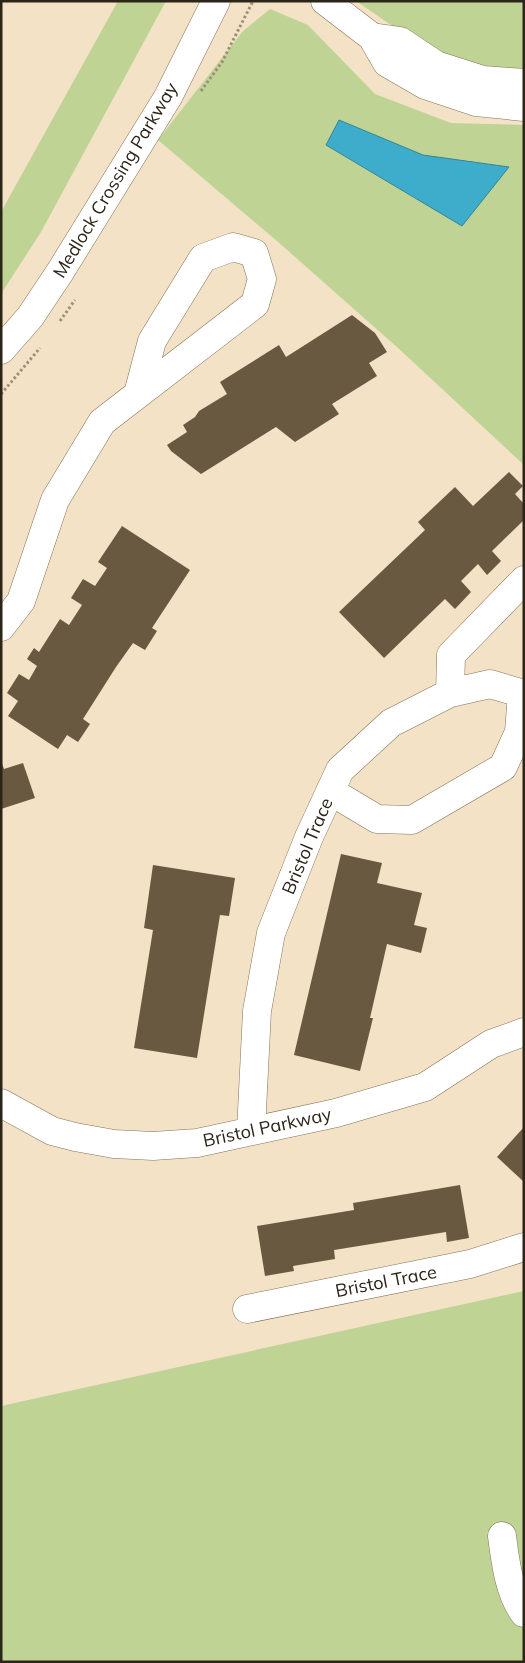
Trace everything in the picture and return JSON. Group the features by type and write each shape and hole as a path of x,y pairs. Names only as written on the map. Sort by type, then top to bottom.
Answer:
{"street":[{"name":"Medlock Crossing Parkway","path":"1,350 30,316 60,272 158,114 216,1"},
{"path":"325,1 372,37 387,63 425,85 476,102 524,107"},
{"path":"372,37 400,41 436,65 483,80 524,83"},
{"path":"1,627 21,601 54,500 102,422 255,304 262,279 254,254 233,247 203,258 152,341 138,394"},
{"path":"450,693 451,654 524,580"},
{"name":"Bristol Trace","path":"251,1131 257,1011 271,933 309,836 340,770 391,723 450,693 490,684 523,693"},
{"path":"330,792 377,819 412,820 503,767 519,732 523,693"},
{"name":"Bristol Parkway","path":"1,1103 52,1131 75,1137 114,1144 153,1146 197,1143 336,1113 425,1087 492,1044 524,1032"},
{"name":"Bristol Trace","path":"248,1309 470,1264 524,1247"},
{"path":"502,1536 505,1563 518,1606 524,1613"}],"green space":[{"path":"118,1 166,1 41,232 1,294 1,212"},
{"path":"356,1 524,1 524,75 456,63 410,38"},
{"path":"270,9 308,25 375,94 451,123 524,125 524,465 398,348 277,241 158,140 243,31"},
{"path":"524,1291 524,1662 1,1662 1,1406"}],"water":[{"path":"339,120 423,155 509,167 462,226 326,145"}],"building":[{"path":"352,315 375,333 387,352 369,363 377,376 332,404 339,414 295,442 276,427 201,474 171,451 167,445 187,432 183,425 195,417 199,411 227,394 220,382 279,345 286,357"},
{"path":"509,472 523,486 515,494 524,504 524,520 492,551 501,561 487,575 478,564 461,581 471,592 455,609 445,599 384,658 339,612 425,530 418,522 455,487 473,506"},
{"path":"122,526 190,570 152,628 157,631 145,650 133,643 116,667 83,719 90,724 78,742 67,735 58,749 8,716 18,701 7,693 19,674 29,680 37,666 27,659 34,648 39,652 60,619 69,625 82,605 71,598 83,579 95,586 107,568 98,562"},
{"path":"1,761 4,769 23,763 35,798 1,809"},
{"path":"341,854 382,863 377,883 422,893 414,925 427,928 421,953 387,944 370,1018 373,1018 360,1071 294,1055"},
{"path":"153,865 235,878 229,916 220,915 197,1058 134,1048 153,930 144,928"},
{"path":"524,1127 524,1182 497,1157"},
{"path":"460,1185 469,1238 447,1242 446,1232 334,1250 335,1259 293,1266 294,1271 265,1276 257,1226 354,1210 353,1203"}]}
